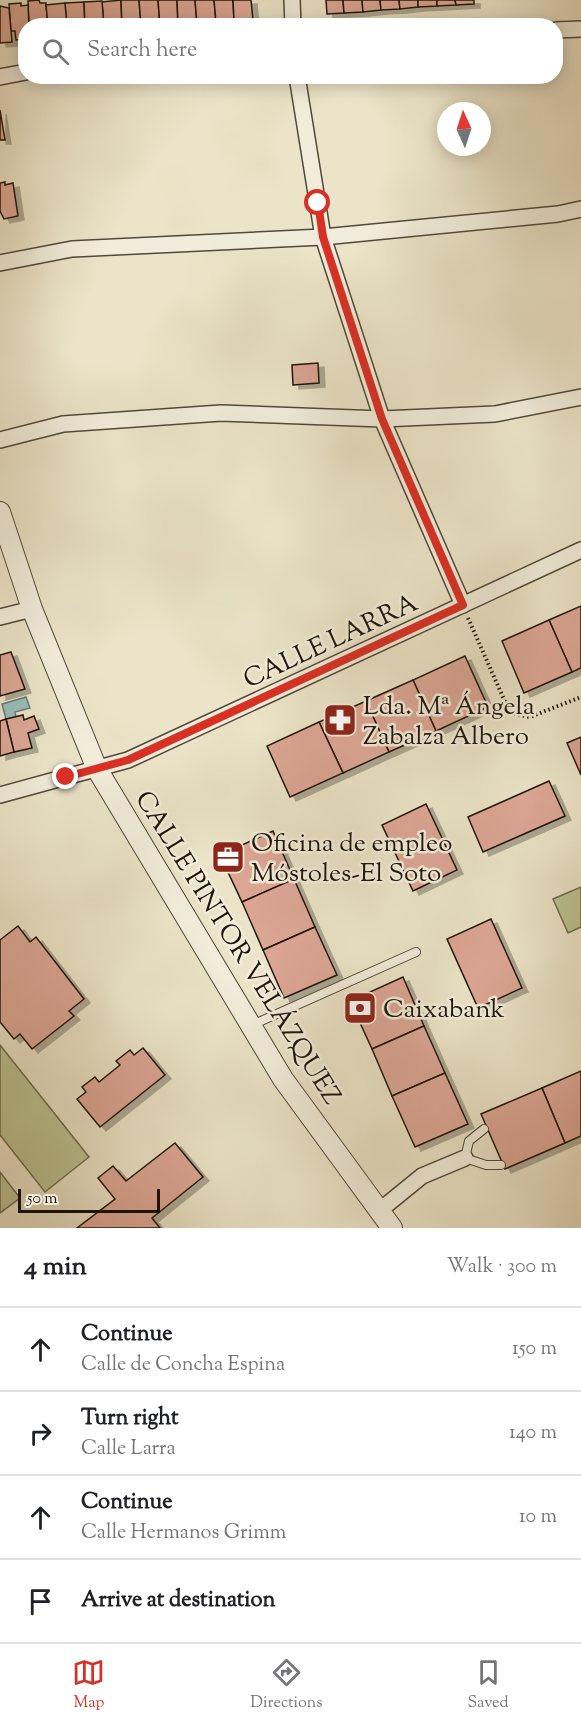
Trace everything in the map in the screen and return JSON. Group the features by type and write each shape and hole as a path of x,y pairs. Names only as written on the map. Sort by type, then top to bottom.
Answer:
{"street":[{"path":"292,0 293,18"},
{"path":"563,30 581,29"},
{"path":"0,76 18,73"},
{"path":"298,84 323,237 382,419 463,605"},
{"path":"0,263 72,249 323,237 558,214 581,209"},
{"path":"0,440 63,424 221,413 382,419 495,414 581,398"},
{"name":"CALLE PINTOR VELÁZQUEZ","path":"0,512 32,609 98,769 283,1079 392,1228"},
{"name":"CALLE LARRA","path":"0,795 128,760 581,550"},
{"path":"0,617 32,609"},
{"path":"379,1210 422,1176 465,1158"}],"lane":[{"path":"251,1025 416,952"},
{"path":"484,1129 469,1141 465,1158 486,1165 501,1165"}],"path":[{"path":"463,605 510,713 530,717 581,697"}],"green space":[{"path":"581,887 581,927 568,933 553,899"},
{"path":"0,1045 89,1157 45,1192 0,1135"},
{"path":"0,1172 20,1198 0,1213"}],"water":[{"path":"26,697 30,708 15,712 16,717 6,719 2,704"}],"building":[{"path":"39,0 40,3 46,3 47,18 29,18 28,1"},
{"path":"121,0 122,18 103,18 102,2"},
{"path":"121,0 139,0 140,18 122,18"},
{"path":"139,0 158,0 159,18 140,18"},
{"path":"158,0 177,0 178,18 159,18"},
{"path":"177,0 195,0 196,18 178,18"},
{"path":"195,0 214,0 216,18 196,18"},
{"path":"214,0 233,0 234,18 216,18"},
{"path":"233,0 251,0 253,18 234,18"},
{"path":"326,0 343,0 344,13 327,14"},
{"path":"343,0 362,0 363,12 344,13"},
{"path":"362,0 380,0 381,10 363,12"},
{"path":"380,0 399,0 400,9 381,10"},
{"path":"399,0 418,0 418,7 400,9"},
{"path":"418,0 437,0 437,6 418,7"},
{"path":"437,0 455,0 456,5 437,6"},
{"path":"455,0 474,0 474,4 456,5"},
{"path":"102,1 103,18 85,18 84,2"},
{"path":"84,2 85,18 66,18 65,3"},
{"path":"65,3 66,18 47,18 46,5"},
{"path":"9,4 28,5 29,18 18,18 18,40 16,40 15,31 11,31"},
{"path":"0,6 9,8 12,42 0,43"},
{"path":"0,110 5,140 0,140"},
{"path":"5,182 5,185 13,183 18,216 4,219 0,211 0,183"},
{"path":"318,363 319,383 293,385 292,365"},
{"path":"581,606 581,668 572,672 549,620"},
{"path":"549,620 572,672 524,693 502,641"},
{"path":"11,652 25,689 0,696 0,655"},
{"path":"465,656 488,707 436,731 413,680"},
{"path":"413,680 436,731 389,752 366,701"},
{"path":"366,701 389,752 343,773 319,722"},
{"path":"23,715 24,720 34,716 39,729 28,733 32,748 14,752 6,719"},
{"path":"6,719 14,752 0,756 0,721"},
{"path":"319,722 343,773 290,797 267,746"},
{"path":"581,737 581,775 567,743"},
{"path":"549,781 565,816 483,852 468,817"},
{"path":"426,804 457,870 413,891 382,825"},
{"path":"273,831 294,879 242,902 220,855"},
{"path":"294,879 315,927 263,950 242,902"},
{"path":"491,919 522,988 478,1008 447,939"},
{"path":"18,926 30,942 36,937 84,999 69,1011 74,1016 32,1049 20,1034 14,1039 0,1022 0,940"},
{"path":"315,927 337,975 284,998 263,950"},
{"path":"403,977 424,1026 372,1049 350,1001"},
{"path":"424,1026 445,1073 392,1096 372,1049"},
{"path":"143,1048 165,1075 100,1127 77,1099 86,1092 82,1087 95,1077 99,1082 120,1065 116,1061 130,1050 134,1055"},
{"path":"581,1071 581,1136 565,1143 542,1088"},
{"path":"445,1073 468,1124 415,1147 392,1096"},
{"path":"542,1088 565,1143 505,1169 481,1114"},
{"path":"175,1143 203,1177 152,1218 160,1228 77,1228 115,1199 98,1178 113,1166 126,1181"}],"place":[{"name":"Lda. Mª Ángela Zabalza Albero","path":"340,720"},
{"name":"Oficina de empleo Móstoles-El Soto","path":"228,857"},
{"name":"Caixabank","path":"360,1008"}],"route":[{"path":"66,777 128,760 463,605 382,419 323,237 318,203"}]}
